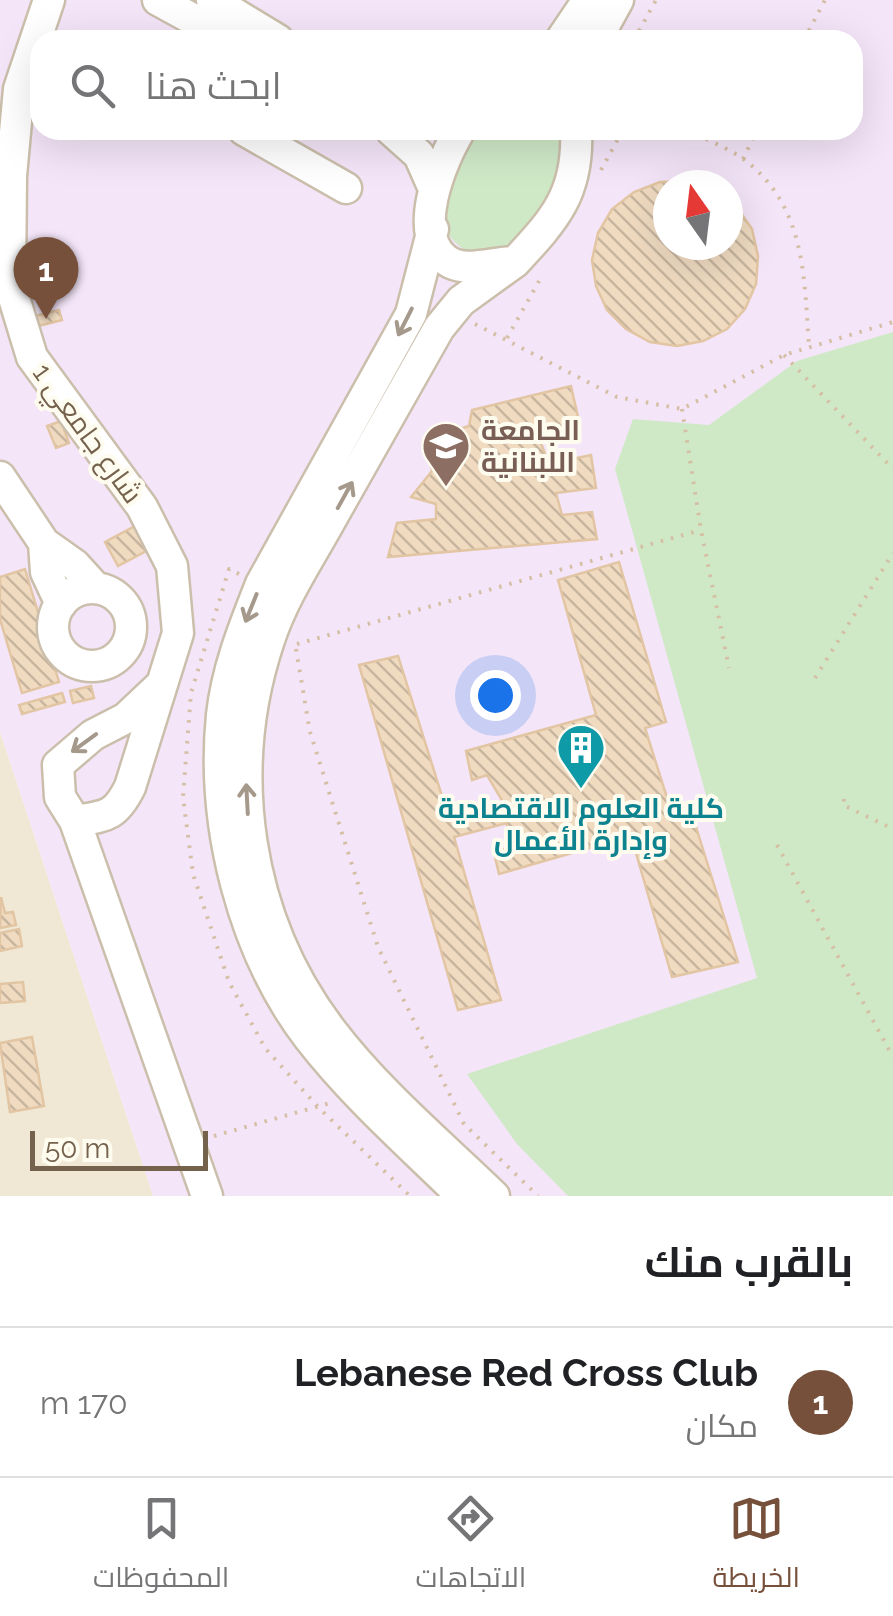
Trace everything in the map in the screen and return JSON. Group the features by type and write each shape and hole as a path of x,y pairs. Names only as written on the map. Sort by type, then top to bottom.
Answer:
{"street":[{"name":"شارع جامعي 1","path":"39,30 49,0"},
{"path":"158,0 213,30"},
{"path":"212,0 258,30"},
{"path":"568,30 588,0"},
{"path":"602,30 618,0"},
{"name":"شارع جامعي 1","path":"30,56 19,89 11,176 10,285 32,357 142,506 172,566 178,632 122,804 110,815 75,821"},
{"path":"262,140 346,188"},
{"path":"403,140 419,154 434,189"},
{"path":"454,140 440,166 434,189 432,229 411,314 261,584 251,653 246,799 250,840 270,918 292,969 330,1029 389,1096 462,1196"},
{"path":"494,1196 358,1093 307,1035 288,1004 252,932 235,881 221,794 222,713 251,653 284,602 439,328 461,301 515,262 546,228 567,196 577,161 576,140"},
{"path":"432,229 440,254 453,264 474,267 515,262"},
{"path":"0,477 44,543 75,564 94,586 118,595 131,616 130,641 115,660 90,667 67,658 53,638 54,612 70,593 94,586"},
{"path":"44,543 46,572 61,604"},
{"path":"162,685 126,718 94,735 58,765 60,797 75,821 207,1196"}],"path":[{"path":"640,30 656,0"},
{"path":"809,30 825,0"},
{"path":"706,140 742,159 782,199 802,252 809,347"},
{"path":"742,159 752,140"},
{"path":"471,322 617,397 682,409 784,355 893,322"},
{"path":"784,355 893,470"},
{"path":"682,409 729,668"},
{"path":"538,1196 464,1124 378,947 310,732 296,644 701,530"},
{"path":"816,678 893,553"},
{"path":"844,799 843,805 893,829"},
{"path":"777,845 893,1057"},
{"path":"190,1142 358,1093"}],"shaded area":[{"name":"الجامعة اللبنانية","path":"0,0 893,0 893,1196 153,1196 0,732"},
{"path":"0,732 153,1196 0,1196"}],"green space":[{"path":"469,140 563,140 552,191 537,218 514,242 487,254 458,245 448,234 444,210"},
{"path":"893,332 893,1196 568,1196 517,1144 467,1074 757,978 615,469 633,419 709,425 797,361"}],"building":[{"path":"653,185 653,260 743,260 743,216 752,229 758,256 756,284 745,309 727,329 703,341 677,346 650,342 626,329 607,310 596,286 592,260 598,233 612,209 634,192"},
{"path":"59,310 62,320 34,327 31,317"},
{"path":"571,386 580,426 537,433 549,464 591,455 596,488 556,493 562,515 592,512 597,539 388,557 397,523 436,519 436,504 411,497 432,471 426,439 469,426 472,410"},
{"path":"61,421 69,443 56,448 47,426"},
{"path":"137,525 150,549 118,566 105,542"},
{"name":"كلية العلوم الاقتصادية وإدارة الأعمال","path":"619,562 666,722 645,728 674,820 692,814 738,962 672,977 631,836 499,874 494,853 507,848 507,823 454,837 501,1000 458,1010 359,665 398,656 447,812 503,802 487,775 472,780 466,751 596,715 558,580"},
{"path":"25,569 59,682 22,693 0,619 0,577"},
{"path":"91,686 94,698 73,703 70,691"},
{"path":"62,693 65,702 22,714 19,705"},
{"path":"1,897 5,913 13,912 16,925 0,928"},
{"path":"19,929 22,946 0,951 0,933"},
{"path":"23,982 25,1001 0,1003 0,984"},
{"path":"32,1037 44,1106 10,1112 0,1043"}],"place":[{"name":"Lebanese Red Cross Club","path":"46,319"},
{"name":"الجامعة اللبنانية","path":"446,488"},
{"name":"كلية العلوم الاقتصادية وإدارة الأعمال","path":"581,790"}]}
